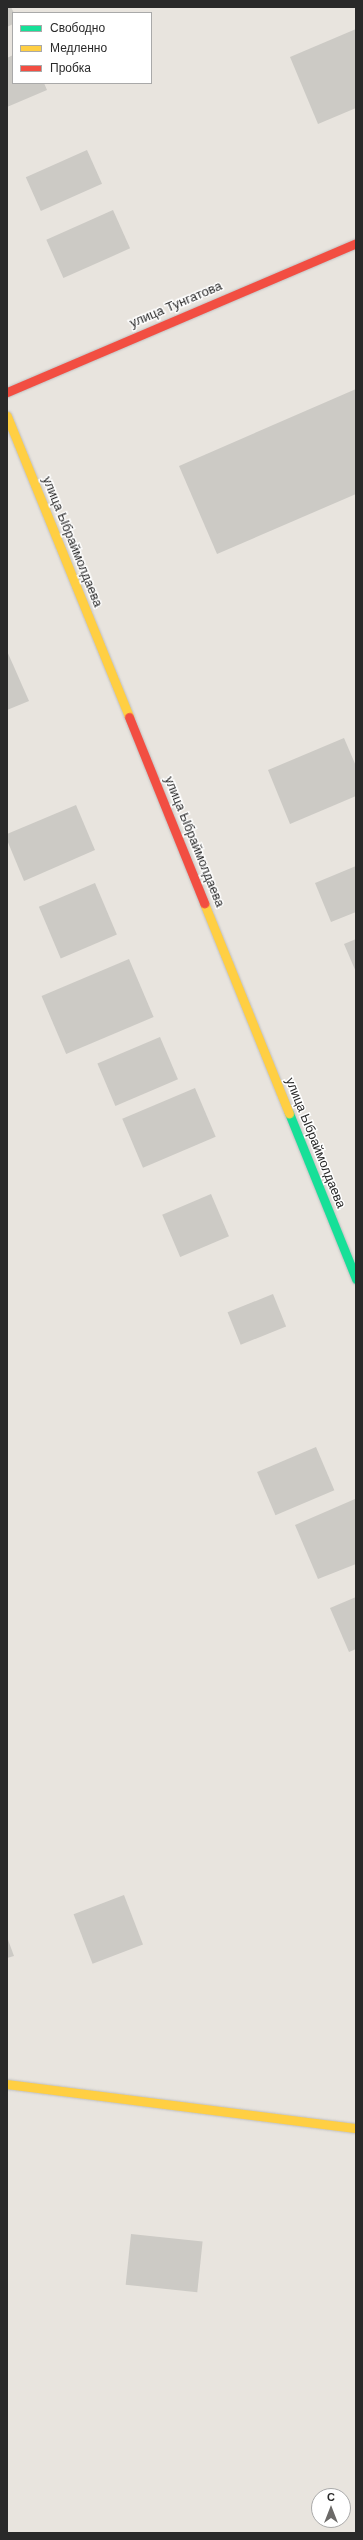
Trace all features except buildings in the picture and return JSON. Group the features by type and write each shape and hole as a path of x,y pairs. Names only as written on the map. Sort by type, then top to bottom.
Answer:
{"street":[{"name":"улица Тунгатова","path":"7,392 356,243"},
{"name":"улица Ыбраймолдаева","path":"7,416 356,1279"},
{"path":"7,2084 356,2128"}],"traffic: fast":[{"path":"289,1113 356,1279"}],"traffic: slow":[{"path":"7,416 129,717"},
{"path":"204,903 289,1113"},
{"path":"7,2084 356,2128"}],"traffic: jam":[{"path":"7,392 356,243"},
{"path":"129,717 204,903"}]}
